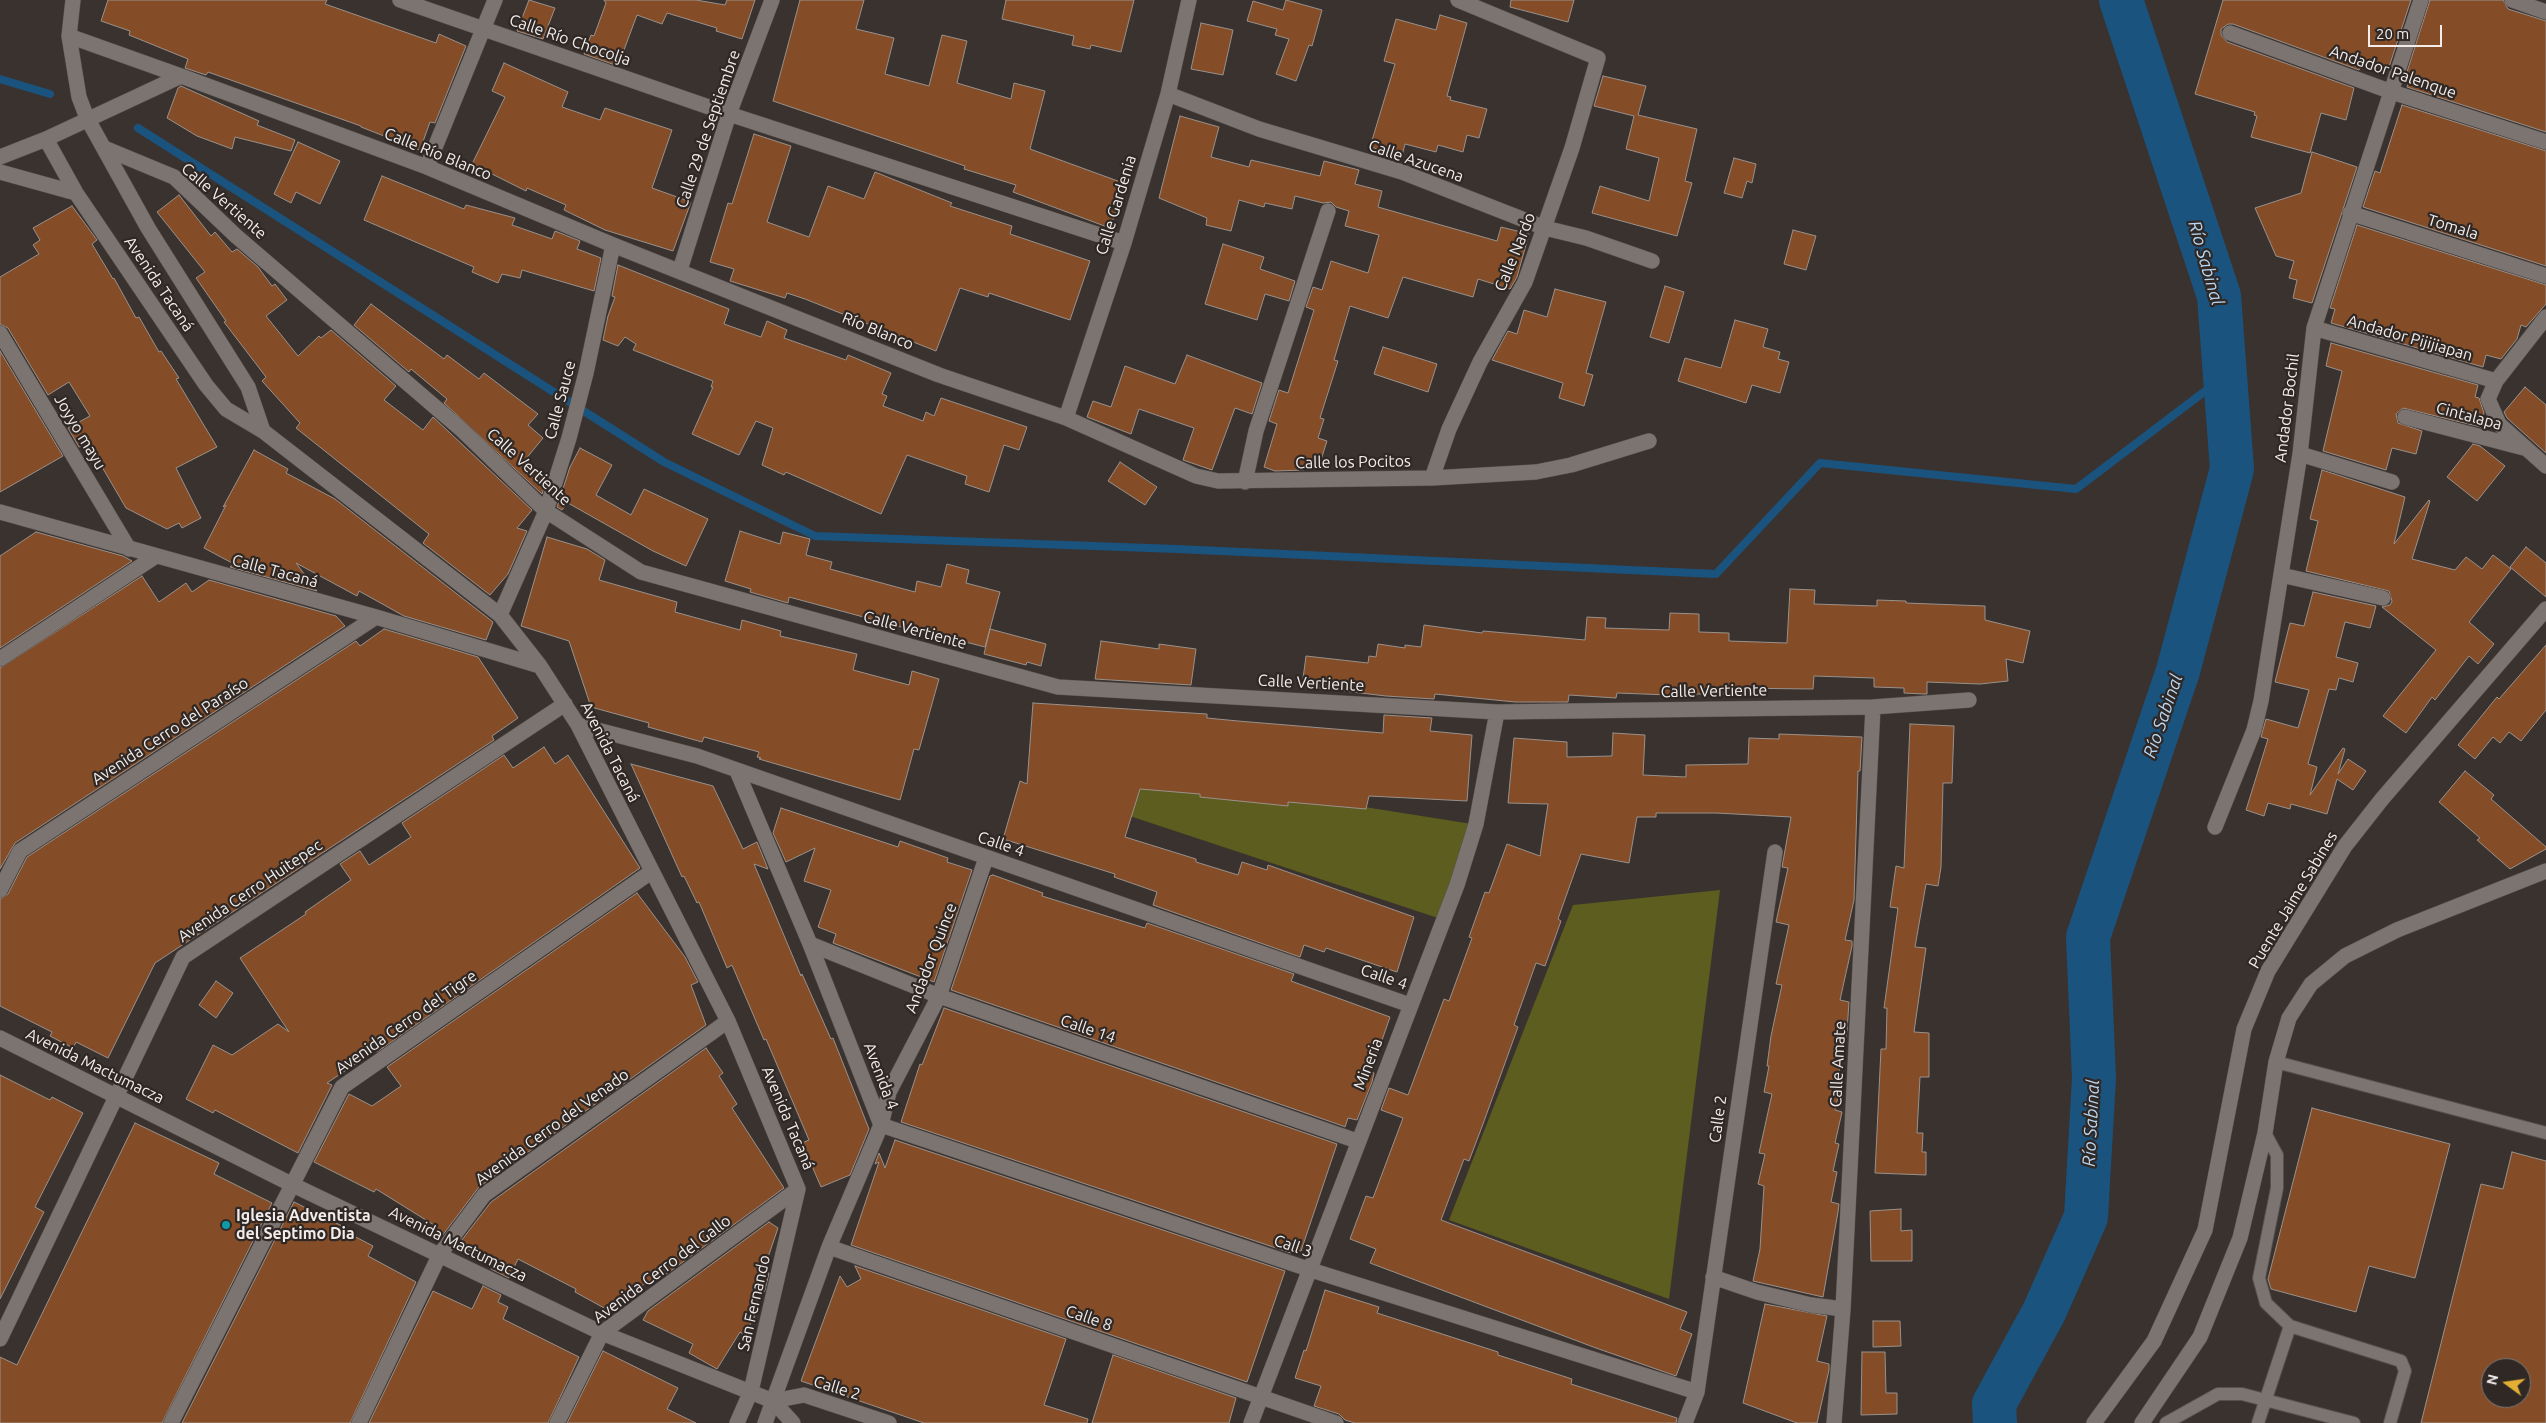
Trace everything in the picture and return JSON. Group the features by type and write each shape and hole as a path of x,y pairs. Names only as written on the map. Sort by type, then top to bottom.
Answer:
{"street":[{"name":"Avenida Tacaná","path":"73,0 68,36 79,97 87,118 148,228 248,387 263,430"},
{"name":"Calle Río Chocolja","path":"400,0 729,114 1124,243"},
{"path":"427,167 495,0"},
{"name":"Calle 29 de Septiembre","path":"680,270 729,114 772,0"},
{"name":"Calle Gardenia","path":"1066,418 1124,243 1168,94 1189,0"},
{"name":"Calle Nardo","path":"1432,478 1449,429 1480,362 1525,282 1545,228 1598,58 1458,0"},
{"name":"Andador Bochil","path":"2216,827 2254,730 2300,454 2314,328 2421,0"},
{"path":"2512,0 2546,12"},
{"name":"Andador Palenque","path":"2230,33 2392,92 2546,142"},
{"name":"Calle Río Blanco","path":"68,36 427,167 613,245 680,270"},
{"path":"0,156 46,139 87,118 181,76"},
{"name":"Calle Azucena","path":"1168,94 1258,129 1402,172 1545,228 1586,238 1652,261"},
{"name":"Avenida Tacaná","path":"46,139 76,193 206,385 226,409 263,430 500,615 540,666 578,725 728,1021 798,1188"},
{"name":"Calle Vertiente","path":"104,148 174,177 236,236 462,430 546,510 642,572 1058,687 1497,712 1873,706 1969,700"},
{"path":"0,172 76,193"},
{"path":"1245,482 1256,431 1328,211"},
{"name":"Tomala","path":"2350,213 2546,276"},
{"name":"Calle Sauce","path":"500,615 546,510 569,438 586,373 613,245"},
{"name":"Río Blanco","path":"680,270 939,375 1066,418"},
{"path":"2546,317 2496,381 2488,399 2499,424 2546,466"},
{"name":"Andador Pijijiapan","path":"2314,328 2496,381"},
{"name":"Joyyo mayu","path":"0,333 129,549"},
{"name":"Cintalapa","path":"2405,417 2524,448"},
{"name":"Calle los Pocitos","path":"1066,418 1196,476 1218,481 1432,478 1536,472 1571,465 1649,441"},
{"path":"2300,454 2392,482"},
{"name":"Calle Tacaná","path":"0,512 376,617 540,666"},
{"path":"0,658 156,556"},
{"path":"2281,575 2383,598"},
{"name":"Puente Jaime Sabines","path":"2094,1423 2154,1342 2205,1230 2244,1029 2268,971 2345,846 2382,799 2546,608"},
{"name":"Avenida Cerro del Paraíso","path":"0,890 20,851 376,617"},
{"name":"Avenida Cerro Huitepec","path":"0,1339 183,957 565,704"},
{"name":"Calle Amate","path":"1834,1423 1843,1309 1873,706"},
{"name":"Mineria","path":"1251,1423 1311,1270 1357,1141 1457,884 1476,824 1497,712"},
{"name":"Calle 4","path":"578,725 696,756 1410,1005"},
{"name":"Avenida 4","path":"737,771 810,944 881,1124 830,1246 765,1423"},
{"name":"Calle 2","path":"1685,1423 1697,1392 1775,852"},
{"name":"Andador Quince","path":"881,1124 889,1092 938,996 986,858"},
{"path":"2142,1423 2200,1337 2240,1238 2265,1133 2276,1062 2288,1018 2311,984 2345,956 2397,930 2546,871"},
{"name":"Avenida Cerro del Tigre","path":"171,1423 342,1087 651,872"},
{"name":"Calle 14","path":"810,944 938,996 1357,1141"},
{"name":"Avenida Cerro del Venado","path":"359,1423 440,1254 484,1195 728,1021"},
{"name":"Avenida Mactumacza","path":"0,1038 291,1184 602,1333 688,1369 751,1391 773,1401"},
{"name":"Call 3","path":"881,1124 1311,1270 1697,1392"},
{"name":"Avenida Cerro del Gallo","path":"557,1423 602,1333 798,1188"},
{"name":"San Fernando","path":"737,1423 751,1391 798,1188"},
{"name":"Calle 8","path":"830,1246 1336,1423"},
{"path":"1713,1277 1766,1294 1811,1305 1843,1309"},
{"name":"Calle 2","path":"773,1401 804,1394 889,1423"},
{"path":"773,1401 793,1423"}],"lane":[{"path":"2276,1062 2546,1133"},
{"path":"2265,1133 2276,1155 2277,1188 2259,1278 2266,1303 2290,1326 2401,1361 2405,1371 2390,1423"},
{"path":"2258,1423 2290,1326"},
{"path":"2166,1423 2218,1394 2242,1394 2354,1423"}],"shaded area":[{"path":"1049,757 1472,824 1441,919 1039,786"},
{"path":"1720,890 1669,1299 1449,1220 1573,905"}],"building":[{"path":"108,0 327,0 325,4 436,43 439,34 466,46 435,123 430,122 420,150 361,126 208,72 206,75 185,68 188,59 129,35 130,31 101,21"},
{"path":"529,0 555,8 543,39 517,31"},
{"path":"604,0 696,0 725,5 727,0 755,0 742,39 716,31 717,28 667,13 662,24 637,15 618,66 584,54 591,35 594,36 606,3"},
{"path":"800,0 864,0 856,29 894,38 885,74 929,86 942,35 967,41 957,83 1011,99 1014,83 1045,91 1030,149 1126,184 1110,228 1013,192 1016,185 964,169 965,166 773,101"},
{"path":"1006,0 1134,0 1121,52 1091,45 1090,49 1072,45 1074,36 1002,19"},
{"path":"1286,0 1322,10 1312,46 1309,45 1296,81 1276,74 1289,39 1275,35 1277,29 1247,21 1253,1 1283,10"},
{"path":"1511,0 1574,0 1568,22 1510,7"},
{"path":"2223,0 2411,0 2388,70 2364,63 2359,70 2233,24 2228,24 2221,29 2221,35 2227,42 2354,88 2346,120 2321,113 2310,153 2251,137 2257,116 2254,115 2255,112 2195,94"},
{"path":"2430,0 2503,0 2508,9 2546,21 2546,132 2407,87 2411,77 2406,75"},
{"path":"1440,15 1467,23 1447,96 1451,97 1450,100 1487,109 1479,138 1467,135 1463,152 1438,145 1436,152 1405,144 1402,156 1370,147 1395,64 1384,61 1396,19 1436,30"},
{"path":"1201,23 1233,30 1223,75 1191,69"},
{"path":"504,63 568,92 562,107 600,120 605,108 672,130 652,188 691,202 673,251 605,230 564,210 566,205 527,188 526,191 472,164 505,97 492,91"},
{"path":"1603,76 1646,86 1638,115 1697,129 1685,181 1692,183 1677,236 1592,213 1600,186 1649,201 1659,158 1626,149 1634,116 1594,106"},
{"path":"181,86 259,121 257,125 295,140 291,151 235,137 232,149 197,136 167,118 178,88"},
{"path":"2402,105 2546,151 2546,266 2363,207 2375,171 2380,173"},
{"path":"1180,116 1219,127 1211,157 1249,167 1251,160 1320,176 1324,161 1359,170 1355,184 1382,191 1378,207 1497,241 1501,227 1529,234 1517,277 1510,289 1478,279 1473,297 1403,277 1388,318 1350,306 1334,360 1338,361 1320,418 1324,419 1318,438 1327,441 1319,466 1307,462 1304,470 1275,471 1264,467 1277,424 1269,421 1279,390 1288,393 1314,310 1306,307 1313,287 1322,290 1331,261 1368,273 1379,235 1345,226 1349,211 1336,207 1331,202 1323,203 1295,196 1292,209 1265,203 1264,207 1239,200 1231,231 1206,225 1207,218 1159,198"},
{"path":"754,134 791,146 767,222 809,237 828,186 864,199 875,172 952,203 950,206 1012,226 1010,234 1090,261 1070,320 989,293 988,297 960,288 936,351 805,299 787,293 785,298 730,281 734,269 710,262 728,203 732,204"},
{"path":"298,142 340,161 320,204 296,192 291,203 274,194"},
{"path":"2312,152 2357,167 2312,303 2293,298 2297,280 2289,278 2294,261 2276,256 2255,208 2301,193"},
{"path":"1734,158 1756,164 1752,183 1747,181 1742,198 1724,193"},
{"path":"382,176 464,209 466,205 515,218 512,225 552,239 555,231 580,241 577,249 601,258 594,291 522,270 520,278 502,274 498,283 472,272 474,267 364,220"},
{"path":"179,195 211,236 215,232 232,252 237,249 258,267 272,286 275,284 287,300 266,316 298,356 319,336 321,338 331,330 396,386 384,400 423,430 433,417 532,510 517,528 527,531 508,574 490,595 423,543 429,534 296,428 300,423 262,381 266,377 224,322 226,321 196,278 205,272 157,212"},
{"path":"72,206 97,240 92,244 114,278 136,318 139,317 159,352 161,351 179,378 176,379 217,447 176,468 201,518 182,528 179,523 167,529 126,508 88,443 79,447 68,428 90,416 69,382 48,395 8,328 0,324 0,277 39,254 33,245 40,240 33,228"},
{"path":"2357,225 2546,285 2546,304 2526,327 2521,325 2517,339 2501,359 2486,355 2483,367 2331,323 2335,309 2330,308"},
{"path":"1793,230 1816,236 1806,270 1784,264"},
{"path":"1223,244 1264,257 1260,269 1295,281 1289,301 1265,294 1257,320 1205,304"},
{"path":"618,265 729,309 724,324 761,337 767,321 787,330 784,338 846,360 848,355 891,373 882,394 887,396 883,406 923,421 926,412 934,416 941,398 1027,427 1019,450 1004,445 989,492 965,484 967,476 907,455 881,514 786,472 784,475 762,465 773,428 756,421 739,455 692,434 713,387 711,387 713,381 633,350 636,344 625,337 618,346 603,340 608,316 615,297 612,296"},
{"path":"1665,286 1684,292 1669,343 1650,337"},
{"path":"1555,289 1606,302 1586,373 1593,375 1584,406 1559,398 1563,383 1492,360 1508,331 1517,334 1524,310 1547,317"},
{"path":"371,304 444,359 447,355 479,379 484,373 538,414 528,425 543,438 525,460 547,477 542,494 444,403 447,399 411,369 409,372 354,325"},
{"path":"1735,320 1768,329 1763,347 1780,352 1778,359 1789,362 1780,393 1752,385 1746,403 1678,381 1685,358 1721,368"},
{"path":"2331,343 2478,385 2475,397 2479,398 2484,413 2481,427 2403,408 2396,414 2398,423 2422,431 2416,454 2392,448 2386,470 2323,451 2342,371 2326,366"},
{"path":"1383,347 1437,364 1428,392 1374,374"},
{"path":"0,351 63,456 0,492"},
{"path":"1187,355 1262,383 1252,414 1235,408 1212,470 1183,460 1194,428 1139,409 1131,434 1087,417 1093,401 1111,407 1125,366 1175,384"},
{"path":"2525,387 2546,405 2546,453 2507,418 2504,412"},
{"path":"2473,444 2480,446 2505,466 2477,501 2447,477"},
{"path":"580,448 612,465 596,495 631,515 644,489 708,519 686,566 653,551 568,503 562,510 557,507 570,467"},
{"path":"254,450 288,469 286,473 335,499 493,622 486,640 404,616 359,591 357,596 296,563 317,591 230,567 234,564 204,548 226,505 223,507"},
{"path":"1120,462 1157,487 1145,505 1108,481"},
{"path":"2322,470 2405,497 2394,544 2429,500 2412,559 2455,570 2466,557 2482,569 2493,555 2511,569 2469,622 2494,644 2478,664 2469,656 2435,700 2432,697 2406,733 2383,716 2436,650 2382,607 2390,605 2392,601 2389,591 2306,571 2318,521 2310,519"},
{"path":"740,531 780,544 783,532 810,539 806,555 832,562 830,569 915,592 917,581 941,587 947,564 969,570 966,583 1000,592 985,647 927,632 927,634 789,597 788,603 750,592 751,589 725,581"},
{"path":"36,532 123,556 132,561 0,648 0,556"},
{"path":"547,537 587,549 605,560 599,580 677,602 675,612 740,630 742,620 781,631 780,636 857,654 853,670 909,685 912,671 939,679 919,750 914,749 900,800 759,759 761,758 757,757 759,752 704,737 702,742 648,727 649,723 591,707 569,641 521,626"},
{"path":"2526,547 2546,563 2546,597 2510,567"},
{"path":"142,576 159,602 186,583 192,592 209,580 336,616 345,626 15,843 0,869 0,668"},
{"path":"1790,589 1815,590 1814,604 1877,606 1877,600 1985,606 1985,620 2030,631 2023,663 2006,659 2008,681 1980,684 1927,682 1927,694 1904,693 1904,688 1874,687 1874,678 1814,676 1813,689 1727,688 1727,694 1696,694 1696,696 1617,693 1616,698 1569,695 1568,702 1515,702 1435,694 1434,699 1386,696 1302,686 1306,656 1368,663 1369,656 1376,657 1378,644 1405,648 1405,645 1421,647 1424,625 1482,633 1483,631 1585,640 1587,617 1606,618 1605,628 1669,630 1670,613 1699,614 1699,632 1729,633 1729,641 1787,643"},
{"path":"2313,592 2376,606 2370,628 2345,622 2336,657 2358,663 2353,682 2339,678 2336,690 2329,689 2308,764 2317,767 2310,795 2343,748 2345,749 2338,774 2348,759 2366,771 2353,790 2337,779 2327,814 2291,804 2290,809 2268,803 2264,816 2246,810 2268,739 2261,737 2266,719 2298,728 2309,690 2275,682 2290,623 2304,626"},
{"path":"384,629 478,657 518,718 492,736 494,740 155,963 108,1058 76,1042 73,1048 50,1036 52,1032 0,1006 0,899 8,894 27,857 356,641 360,646"},
{"path":"990,629 1046,644 1041,666 1027,662 1026,665 984,654"},
{"path":"1101,641 1159,649 1159,644 1196,649 1191,685 1095,679"},
{"path":"2546,645 2546,710 2521,741 2509,732 2500,743 2493,737 2475,759 2458,745 2497,697 2499,699"},
{"path":"1033,703 1207,714 1207,718 1383,733 1384,715 1432,718 1430,731 1472,735 1467,801 1369,796 1366,809 1288,802 1288,806 1200,797 1200,794 1140,789 1125,837 1196,859 1196,862 1238,875 1242,862 1267,870 1268,865 1414,917 1397,972 1326,948 1324,952 1304,945 1300,957 1153,905 1157,892 1114,877 1115,874 1003,839 1020,781 1027,784"},
{"path":"1910,724 1954,726 1952,783 1943,783 1941,867 1938,886 1926,884 1915,947 1926,948 1914,1032 1929,1033 1929,1077 1920,1077 1917,1133 1923,1133 1922,1152 1926,1152 1926,1175 1875,1173 1881,1049 1886,1049 1887,1008 1884,1008 1898,908 1890,907 1896,866 1904,868"},
{"path":"1613,733 1645,735 1643,775 1686,777 1686,765 1748,764 1749,738 1779,739 1779,734 1862,737 1860,771 1858,771 1854,900 1845,940 1852,941 1852,946 1840,1000 1849,1002 1847,1031 1837,1082 1841,1083 1835,1110 1842,1112 1835,1143 1839,1144 1833,1171 1837,1172 1831,1202 1839,1204 1823,1297 1753,1281 1760,1249 1764,1186 1758,1184 1765,1154 1759,1153 1772,1094 1764,1092 1769,1066 1767,1066 1771,1036 1782,985 1776,984 1789,925 1776,922 1788,868 1782,867 1791,817 1716,813 1656,813 1656,817 1637,817 1629,863 1581,854 1558,919 1561,921 1545,966 1536,963 1514,1025 1518,1027 1483,1124 1469,1161 1464,1159 1441,1220 1687,1312 1680,1329 1692,1334 1676,1376 1370,1263 1376,1249 1350,1239 1366,1196 1373,1198 1403,1118 1381,1110 1389,1088 1408,1095 1444,999 1449,1001 1472,938 1469,937 1485,892 1489,893 1507,844 1540,856 1548,804 1508,803 1514,738 1567,742 1567,757 1612,756"},
{"path":"544,747 555,764 568,755 640,868 377,1052 376,1050 327,1083 332,1085 298,1153 215,1110 213,1113 186,1099 213,1045 232,1055 278,1024 289,1032 240,958 306,914 305,912 351,880 340,864 360,851 369,865 411,837 402,823 504,755 513,768"},
{"path":"631,764 713,786 743,849 757,842 768,869 754,864 801,976 802,974 831,1039 833,1038 869,1129 850,1175 821,1187 802,1143 809,1140 766,1039 764,1040 732,965 727,968 699,902 697,903 684,876 682,877"},
{"path":"2465,771 2494,795 2491,799 2546,849 2510,869 2477,840 2480,838 2439,802"},
{"path":"781,808 898,847 900,841 948,858 947,862 972,870 934,982 833,943 836,934 818,927 831,890 804,881 815,848 786,862 773,833"},
{"path":"993,875 1043,893 1042,896 1145,928 1147,923 1294,974 1291,981 1390,1017 1371,1072 1374,1073 1372,1082 1357,1120 1348,1118 1345,1127 951,990 990,876"},
{"path":"637,893 685,957 698,982 691,985 706,1025 479,1187 442,1236 431,1229 434,1225 376,1189 374,1192 314,1162 349,1094 372,1106 401,1086 387,1067"},
{"path":"216,981 233,993 216,1018 199,1005"},
{"path":"944,1008 1337,1144 1301,1251 1293,1248 1291,1253 901,1122 920,1064 922,1065"},
{"path":"706,1048 723,1073 719,1076 737,1104 732,1108 784,1188 665,1275 668,1269 606,1309 575,1292 576,1289 518,1259 509,1278 491,1269 495,1262 458,1245 491,1202"},
{"path":"0,1075 50,1100 52,1097 83,1113 35,1207 44,1212 0,1299"},
{"path":"2312,1108 2450,1144 2415,1278 2369,1266 2356,1312 2271,1289 2268,1279"},
{"path":"135,1123 219,1163 214,1174 272,1203 162,1423 0,1423 0,1357 17,1365"},
{"path":"895,1140 1285,1271 1247,1382 851,1245 879,1162 875,1164 879,1153 885,1168"},
{"path":"2512,1152 2546,1161 2546,1423 2421,1423 2481,1184 2503,1189"},
{"path":"294,1202 350,1230 348,1233 373,1246 368,1256 416,1282 350,1423 182,1423"},
{"path":"1901,1209 1901,1231 1912,1230 1912,1261 1871,1261 1870,1211"},
{"path":"769,1222 778,1228 764,1269 769,1273 765,1290 750,1313 755,1316 744,1335 740,1332 717,1369 689,1353 693,1344 643,1320 648,1311"},
{"path":"855,1266 1066,1339 1044,1405 1088,1419 1087,1423 924,1423 801,1381 840,1276 847,1287 861,1279"},
{"path":"483,1286 501,1295 498,1302 508,1307 503,1319 579,1357 548,1423 369,1423 433,1291 472,1309"},
{"path":"1325,1290 1379,1307 1377,1313 1498,1352 1498,1355 1572,1379 1571,1384 1677,1418 1676,1423 1355,1423 1345,1420 1339,1414 1314,1406 1321,1386 1295,1378 1304,1350 1306,1351"},
{"path":"1765,1304 1827,1316 1817,1361 1829,1364 1829,1370 1817,1423 1797,1423 1743,1403"},
{"path":"1873,1321 1900,1321 1901,1346 1873,1347"},
{"path":"603,1351 678,1388 667,1409 696,1423 567,1423"},
{"path":"1862,1352 1885,1352 1886,1393 1897,1393 1897,1414 1861,1415"},
{"path":"1113,1355 1236,1398 1229,1423 1092,1423"}],"waterway":[{"name":"Río Sabinal","path":"1995,1423 1994,1404 2044,1312 2086,1217 2094,1078 2088,937 2178,671 2232,469 2219,296 2121,0"},
{"path":"0,79 50,94"},
{"path":"138,128 664,462 815,536 1177,549 1716,574 1820,463 2076,489 2225,376"}],"place":[{"name":"Iglesia Adventista del Septimo Dia","path":"226,1225"}]}
